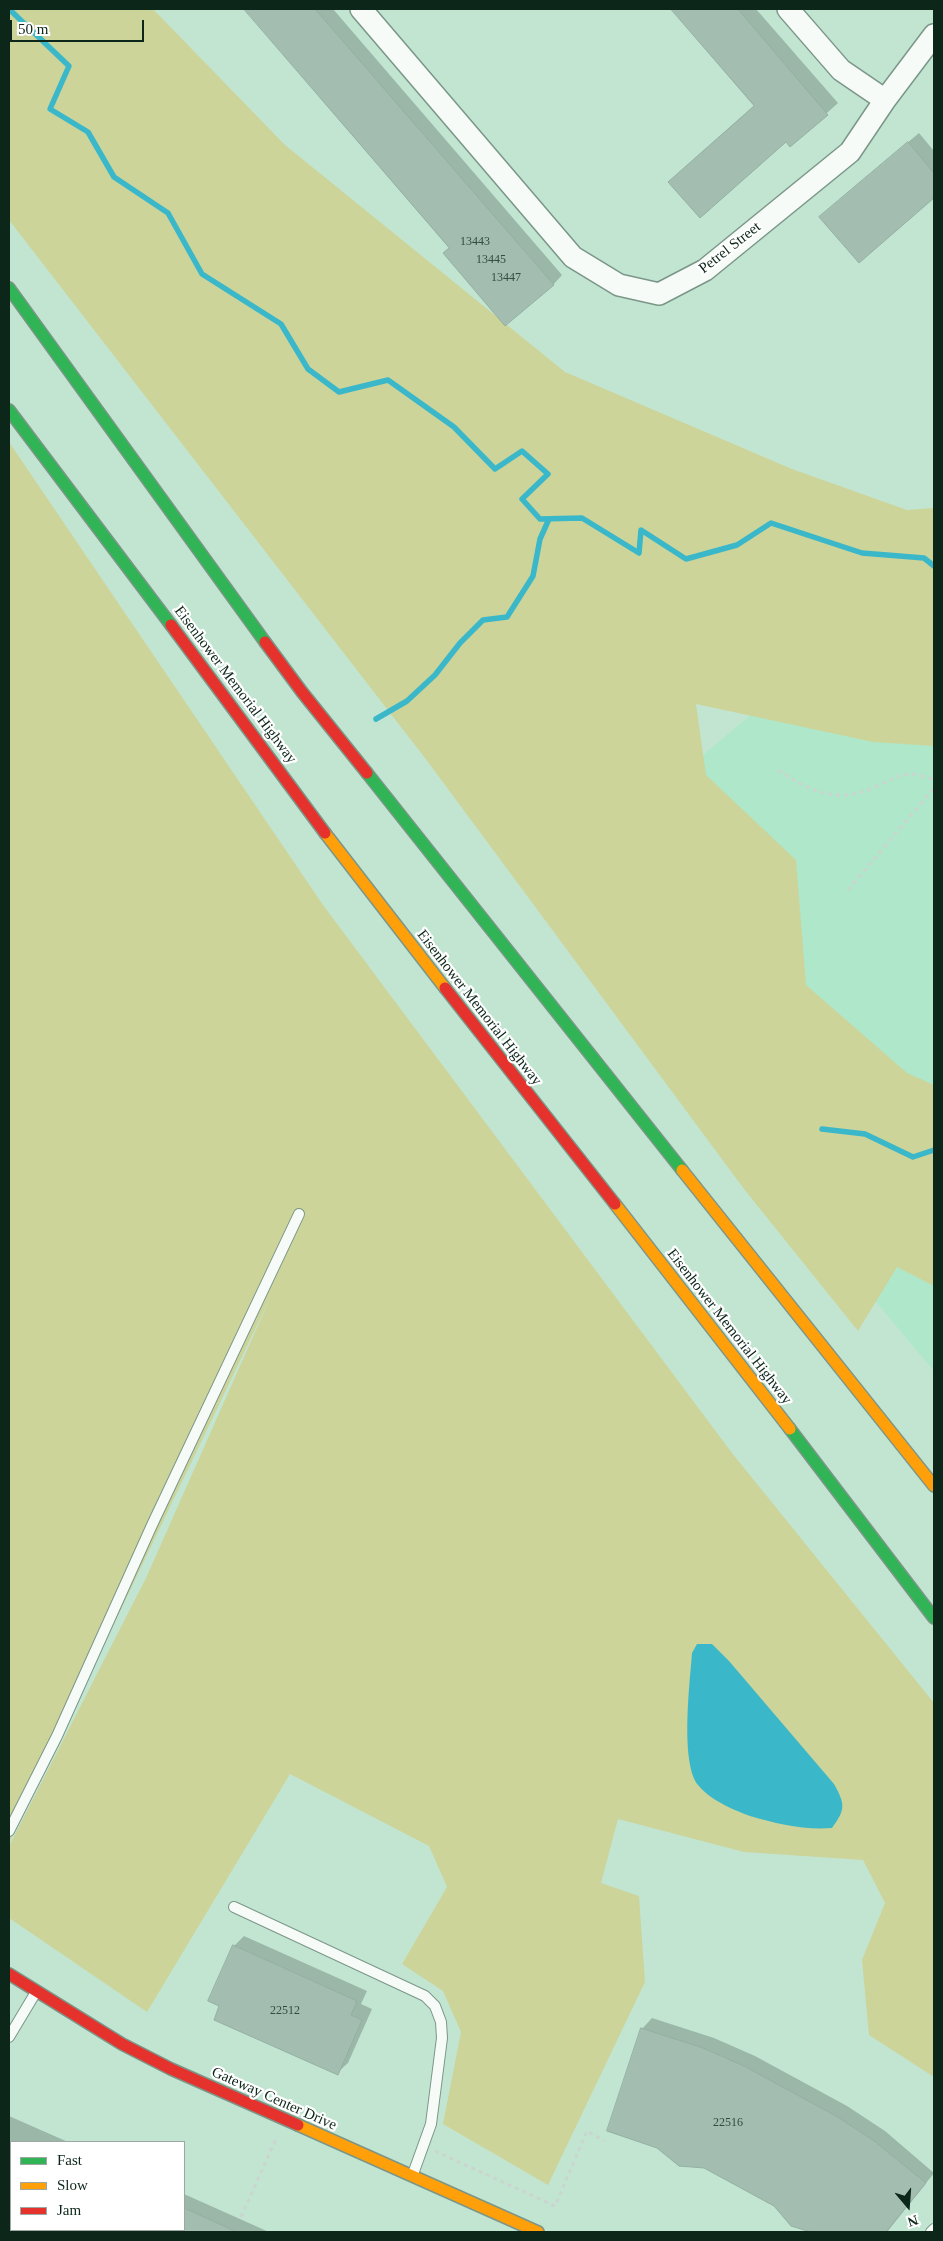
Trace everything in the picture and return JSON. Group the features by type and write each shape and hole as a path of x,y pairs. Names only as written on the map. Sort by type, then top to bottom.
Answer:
{"main road":[{"path":"9,288 302,692 934,1486"},
{"name":"Eisenhower Memorial Highway","path":"9,410 196,656 364,885 754,1382 934,1618"},
{"name":"Gateway Center Drive","path":"9,1974 122,2044 171,2069 538,2232"}],"street":[{"name":"Petrel Street","path":"360,9 573,257 620,285 659,294 705,270 850,152 885,100 934,35"},
{"path":"788,9 841,70 885,100"}],"lane":[{"path":"9,1831 57,1736 152,1525 299,1214"},
{"path":"234,1907 359,1967 425,1996 436,2006 441,2022 442,2038 431,2124 412,2177"},
{"path":"9,2037 37,1991"},
{"path":"931,2232 934,2229"}],"path":[{"path":"778,770 812,790 827,795 842,796 856,794 895,778 912,774 934,780"},
{"path":"848,890 934,788"},
{"path":"423,2146 555,2206 587,2131 604,2141"},
{"path":"240,2217 273,2146"}],"shaded area":[{"path":"9,9 153,9 285,145 565,372 792,469 907,510 934,508 934,746 873,742 696,704 706,775 796,860 806,985 907,1073 934,1085 934,1286 897,1267 858,1331 744,1189 428,762 9,220"},
{"path":"9,442 323,905 732,1453 934,1703 934,2077 869,2035 862,1960 885,1903 863,1860 744,1852 618,1819 601,1883 639,1896 645,1982 548,2185 443,2124 461,2032 443,1991 402,1964 447,1887 429,1846 290,1774 147,2012 9,1918 9,1846 146,1578 271,1296 9,1843"},
{"path":"803,671 934,694 934,1371 535,896"}],"water":[{"path":"697,1644 712,1644 729,1661 834,1784 842,1802 842,1811 832,1828 790,1826 750,1816 715,1799 698,1785 692,1774 688,1741 688,1701 692,1653"}],"building":[{"path":"244,9 315,9 554,285 505,326 443,253 449,248"},
{"path":"671,9 738,9 828,115 790,147 786,142 700,218 668,182 754,106"},
{"path":"908,142 934,173 934,198 859,263 819,217"},
{"path":"233,1945 357,2001 351,2015 362,2020 338,2075 214,2020 219,2006 208,2001"},
{"path":"641,2028 703,2048 744,2066 836,2116 874,2141 926,2183 886,2232 811,2232 791,2226 774,2206 704,2168 679,2166 657,2148 607,2131"},
{"path":"185,2208 237,2232 184,2232"}],"waterway":[{"path":"9,9 69,66 50,109 88,132 114,177 168,213 202,274 281,324 308,369 339,392 388,380 454,427 495,469 522,451 548,474 522,499 540,519 582,518 639,553 641,530 686,559 737,545 771,523 862,553 924,558 934,566"},
{"path":"376,719 407,701 435,675 460,643 483,620 507,617 533,576 540,539 549,519"},
{"path":"822,1129 865,1134 913,1157 934,1150"}],"traffic: fast":[{"path":"9,288 265,642"},
{"path":"9,410 171,625"},
{"path":"367,773 682,1170"},
{"path":"790,1429 934,1618"}],"traffic: slow":[{"path":"325,833 445,988"},
{"path":"682,1170 934,1486"},
{"path":"615,1204 790,1429"},
{"path":"298,2125 538,2232"}],"traffic: jam":[{"path":"171,625 325,833"},
{"path":"265,642 302,692 367,773"},
{"path":"445,988 615,1204"},
{"path":"9,1974 122,2044 171,2069 298,2125"}]}
